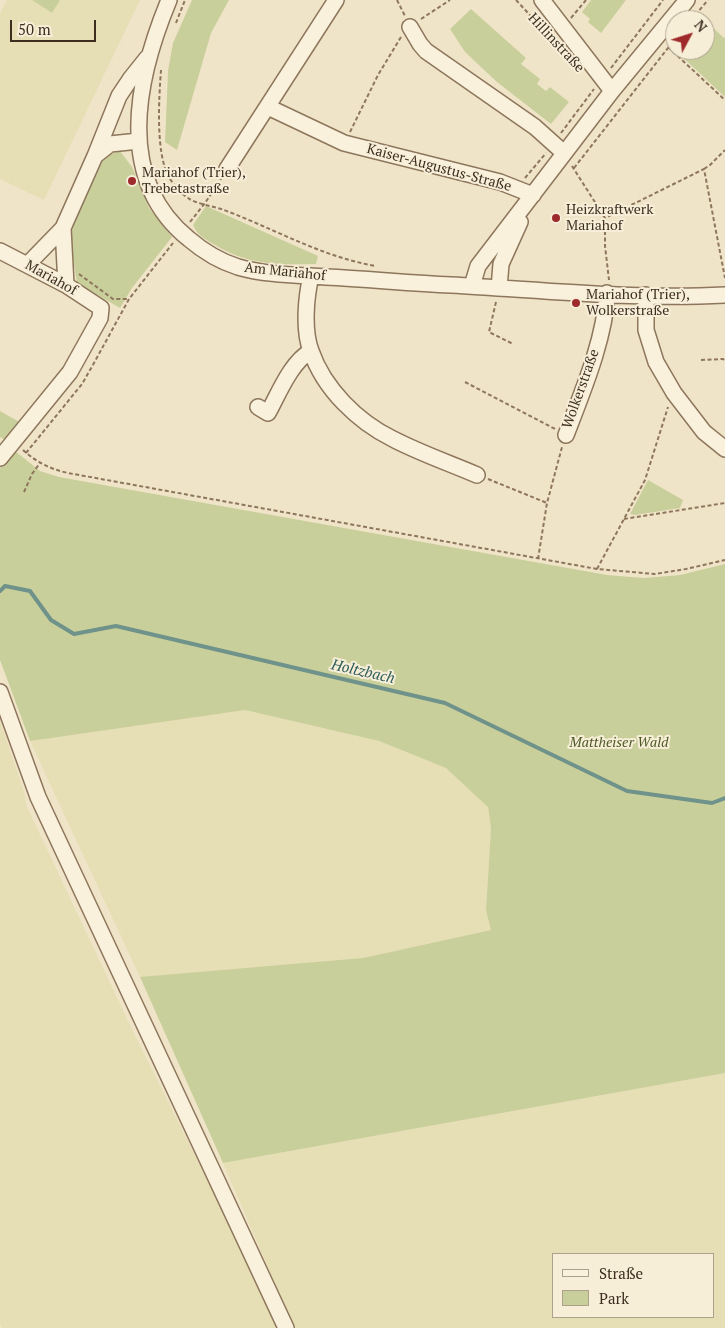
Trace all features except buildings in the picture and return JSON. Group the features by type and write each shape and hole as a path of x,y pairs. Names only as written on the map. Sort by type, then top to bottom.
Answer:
{"street":[{"name":"Am Mariahof","path":"169,0 151,53 143,85 139,134 145,174 153,196 173,224 200,248 231,265 248,270 311,276 472,286 497,295 608,286 646,295 725,295"},
{"path":"227,169 336,0"},
{"name":"Hillinstraße","path":"542,0 612,91"},
{"path":"497,295 501,264 533,195 559,148 612,91 687,0"},
{"path":"410,27 426,51 536,127 559,148"},
{"path":"28,264 63,228 119,96 151,53"},
{"name":"Kaiser-Augustus-Straße","path":"268,107 344,143 500,182 533,195"},
{"path":"95,156 110,144 139,134 134,121 125,117 108,123"},
{"path":"472,286 478,266 533,195"},
{"path":"63,228 66,278"},
{"name":"Mariahof","path":"0,251 66,278 101,308 100,318 70,372 3,449"},
{"path":"311,276 307,292 307,321 311,351 326,380 353,412 392,439 477,475"},
{"name":"Wolkerstraße","path":"566,435 589,373 607,309 608,286"},
{"path":"646,295 648,339 656,362 674,394 704,432 725,448"},
{"path":"258,407 268,413 294,367 299,360 311,351"},
{"path":"0,692 38,798 286,1328"}],"path":[{"path":"397,0 410,27"},
{"path":"344,143 378,75 398,41 410,27 450,0"},
{"name":"Hillinstraße","path":"516,0 569,58"},
{"name":"Hillinstraße","path":"564,27 586,0"},
{"path":"606,74 663,0"},
{"path":"700,10 708,0"},
{"path":"657,36 665,43"},
{"path":"574,168 665,52"},
{"path":"683,60 725,100"},
{"path":"524,181 559,148 596,86"},
{"path":"559,148 574,168 605,218 608,286"},
{"path":"605,218 704,169 725,150"},
{"path":"704,169 725,278"},
{"path":"66,278 74,270 113,299 129,299"},
{"path":"497,295 489,332 513,344"},
{"path":"119,316 82,384 26,453 54,470 597,569 654,574 725,560"},
{"path":"701,360 723,359 725,361"},
{"name":"Wolkerstraße","path":"465,382 566,435"},
{"path":"597,569 645,480 669,404 674,394"},
{"path":"538,559 547,503 566,435"},
{"path":"24,492 32,474 40,463"},
{"path":"477,475 547,503"},
{"path":"624,519 725,503"}],"shaded area":[{"path":"7,0 32,0 52,13 60,0 140,0 44,200 0,179 0,13"},
{"path":"245,710 379,741 446,768 468,787 488,807 491,829 486,910 492,930 363,958 154,978 140,977 30,741 149,722"},
{"path":"0,720 24,792 27,807 130,1025 227,1220 278,1328 2,1328 0,1324"},
{"path":"725,1073 725,1328 294,1328 223,1163"}],"green space":[{"path":"32,0 60,0 52,13"},
{"path":"192,0 229,0 211,33 177,150 165,142 168,71 173,43"},
{"path":"591,0 626,0 601,33 588,22 590,19 582,12"},
{"path":"471,9 526,58 521,64 540,79 537,84 546,91 550,87 569,102 551,124 497,82 465,52 450,29"},
{"path":"715,30 725,37 725,97 686,60 715,60"},
{"path":"120,151 132,167 149,208 172,237 132,288 120,308 77,283 70,240 74,222 105,156"},
{"path":"206,206 318,256 316,264 276,264 252,260 227,252 202,237 193,225"},
{"path":"0,411 23,424 5,440 0,437"},
{"name":"Mattheiser Wald","path":"15,451 40,471 59,477 607,575 644,578 680,575 725,564 725,1073 223,1163 140,977 363,958 491,930 486,910 491,829 488,807 446,768 379,741 245,710 30,741 0,660 0,468"},
{"path":"648,480 683,500 680,508 635,515 630,514"}],"waterway":[{"name":"Holtzbach","path":"0,591 5,586 30,591 51,620 74,634 116,626 445,703 627,791 712,803 725,798"}],"place":[{"name":"Mariahof (Trier), Trebetastraße","path":"132,181"},
{"name":"Heizkraftwerk Mariahof","path":"556,218"},
{"name":"Mariahof (Trier), Wolkerstraße","path":"576,303"}]}
